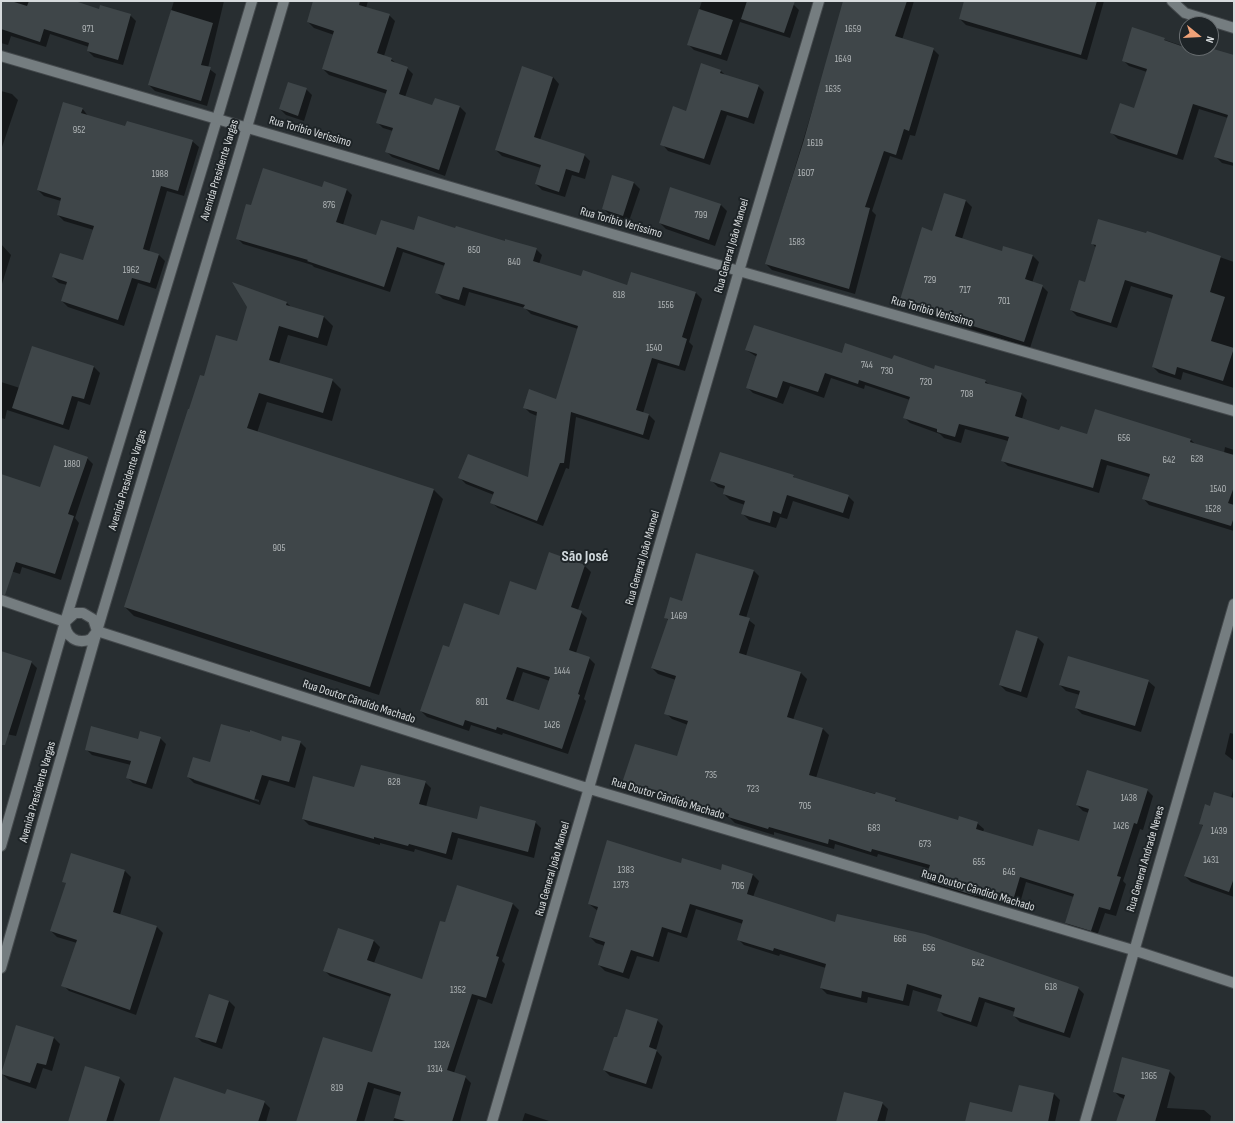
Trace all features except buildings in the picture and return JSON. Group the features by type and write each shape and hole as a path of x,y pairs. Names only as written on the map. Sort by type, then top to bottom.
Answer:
{"street":[{"name":"Avenida Presidente Vargas","path":"1,846 65,622 252,1"},
{"name":"Avenida Presidente Vargas","path":"1,968 96,631 284,1"},
{"name":"Rua General João Manoel","path":"492,1122 590,789 738,271 819,1"},
{"path":"1172,1 1185,13 1234,28"},
{"name":"Rua Toríbio Veríssimo","path":"1,56 738,271 1234,411"},
{"path":"1,600 65,622"},
{"name":"Rua General Andrade Neves","path":"1085,1122 1133,950 1234,604"},
{"path":"75,613 87,614 96,623 96,631 91,639 77,641 72,639 66,631 65,622 75,613"},
{"name":"Rua Doutor Cândido Machado","path":"96,631 590,789 1133,950 1234,983"}],"district":[{"name":"São José","path":"585,557"}]}
